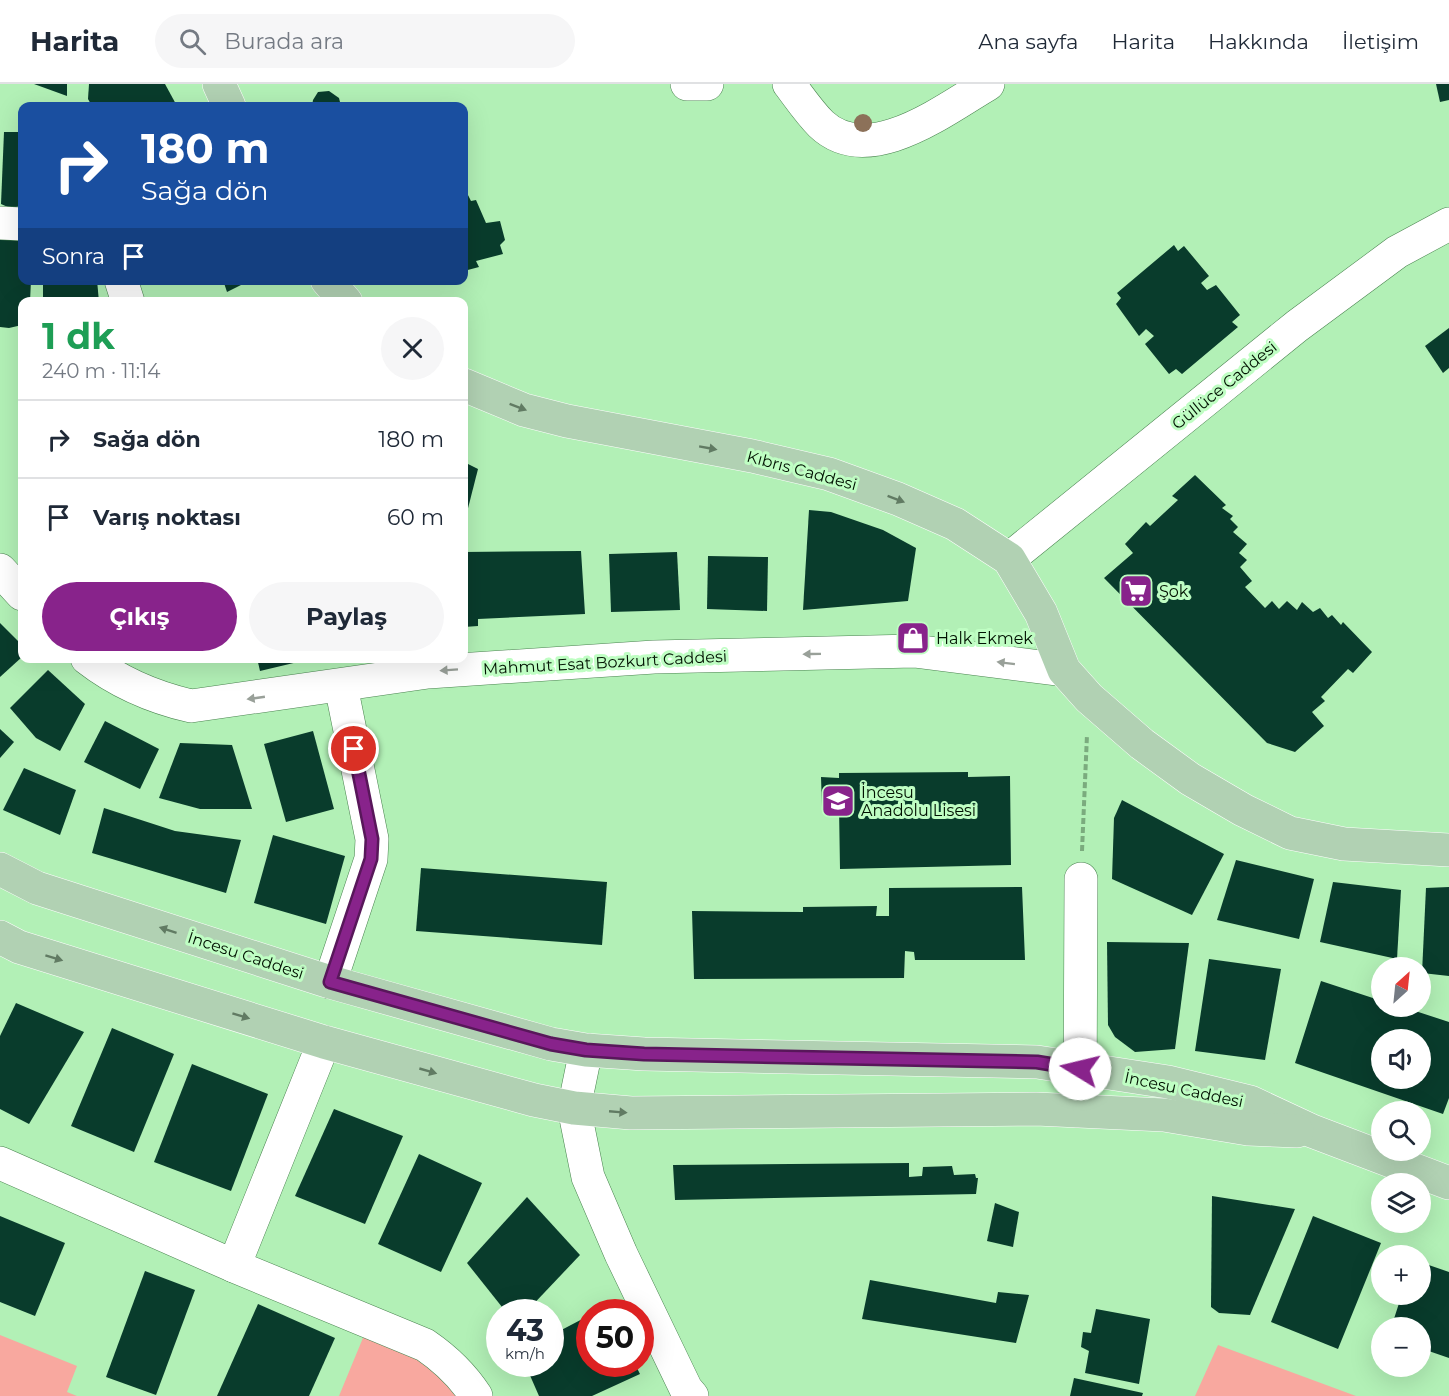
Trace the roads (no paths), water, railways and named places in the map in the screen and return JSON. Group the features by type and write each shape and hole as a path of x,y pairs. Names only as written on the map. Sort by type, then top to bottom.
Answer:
{"main road":[{"path":"219,84 227,102"},
{"path":"331,285 342,297"},
{"name":"Kıbrıs Caddesi","path":"468,388 524,410 567,421 752,456 829,474 955,524 1009,560 1041,613 1064,670 1089,698 1142,744 1190,779 1243,810 1290,833 1344,844 1449,850"},
{"name":"İncesu Caddesi","path":"0,869 37,888 330,982 551,1044 586,1050 644,1054 1037,1062 1210,1091 1250,1102 1312,1131 1449,1183"},
{"name":"İncesu Caddesi","path":"0,937 19,947 324,1042 534,1100 574,1108 631,1113 1036,1109 1164,1115 1248,1129 1312,1131"}],"street":[{"path":"687,84 707,84"},
{"path":"789,84 821,125 838,136 853,141 868,141 898,134 988,84"},
{"path":"0,223 18,224"},
{"name":"Güllüce Caddesi","path":"1009,560 1297,326 1397,252 1449,224"},
{"path":"0,570 18,590"},
{"name":"Mahmut Esat Bozkurt Caddesi","path":"93,663 107,674 135,689 165,700 191,706 428,672 630,659 914,651 1064,670"},
{"path":"330,982 371,859 372,839 341,686"},
{"path":"1080,1111 1081,879"},
{"path":"234,1266 324,1042"},
{"path":"586,1050 574,1108 588,1177 621,1254 686,1389 692,1396"},
{"path":"0,1163 234,1266 425,1345 452,1367 476,1396"}],"place":[{"name":"Şok","path":"1136,591"},
{"name":"Halk Ekmek","path":"913,638"},
{"name":"İncesu Anadolu Lisesi","path":"838,801"}]}
